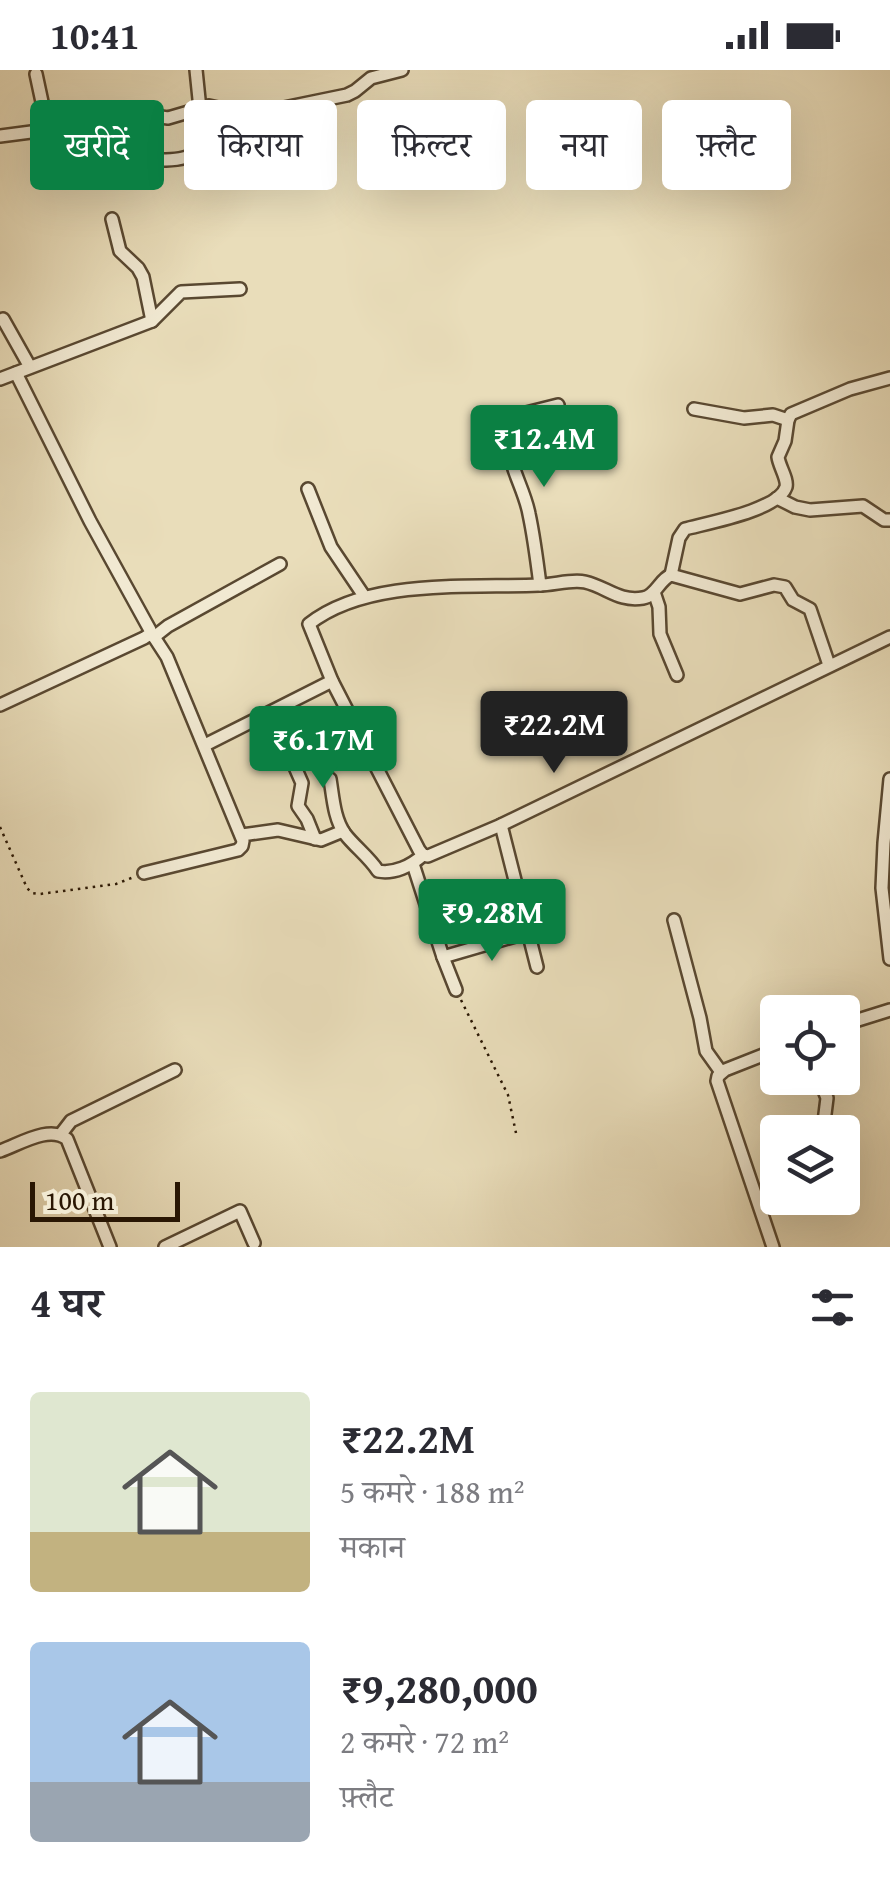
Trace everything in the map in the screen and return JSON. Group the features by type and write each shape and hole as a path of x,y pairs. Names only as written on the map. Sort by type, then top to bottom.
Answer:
{"street":[{"path":"196,70 198,100"},
{"path":"324,100 347,95 371,78 402,70"},
{"path":"36,74 42,100"},
{"path":"0,136 30,132"},
{"path":"112,220 120,252 143,277 152,322"},
{"path":"0,379 152,322 181,292 240,289"},
{"path":"4,319 30,367"},
{"path":"16,373 90,521 167,658 242,836 238,850 144,874"},
{"path":"671,574 678,538 685,529 762,507 786,488 778,457 786,440 788,420 798,411 890,378"},
{"path":"540,585 530,514 513,472 508,438 518,415 558,405"},
{"path":"694,410 744,418 773,415 788,420"},
{"path":"308,489 331,547 364,596"},
{"path":"776,498 810,510 863,506 890,520"},
{"path":"0,705 152,636 280,564"},
{"path":"829,665 810,608 794,600 785,586 740,594 671,574 646,598 626,598 584,582 382,592 364,596 309,624 332,681 423,854 428,856 501,825 890,637"},
{"path":"654,592 660,634 677,675"},
{"path":"205,745 332,681"},
{"path":"291,758 302,783 298,806 315,839"},
{"path":"330,779 343,831 380,873 412,864 423,854"},
{"path":"890,779 886,887 890,959"},
{"path":"501,825 538,967"},
{"path":"242,836 278,830 326,839 343,831"},
{"path":"412,864 456,990"},
{"path":"674,920 706,1052 721,1072"},
{"path":"443,957 528,932"},
{"path":"860,1019 890,1010"},
{"path":"760,1056 721,1072 717,1082 773,1247"},
{"path":"61,1134 70,1122 175,1070"},
{"path":"0,1152 52,1132 67,1139 110,1247"},
{"path":"174,1245 240,1211 254,1243"}],"path":[{"path":"0,827 32,893 116,884 144,874"},
{"path":"456,990 508,1095 516,1134"}]}
